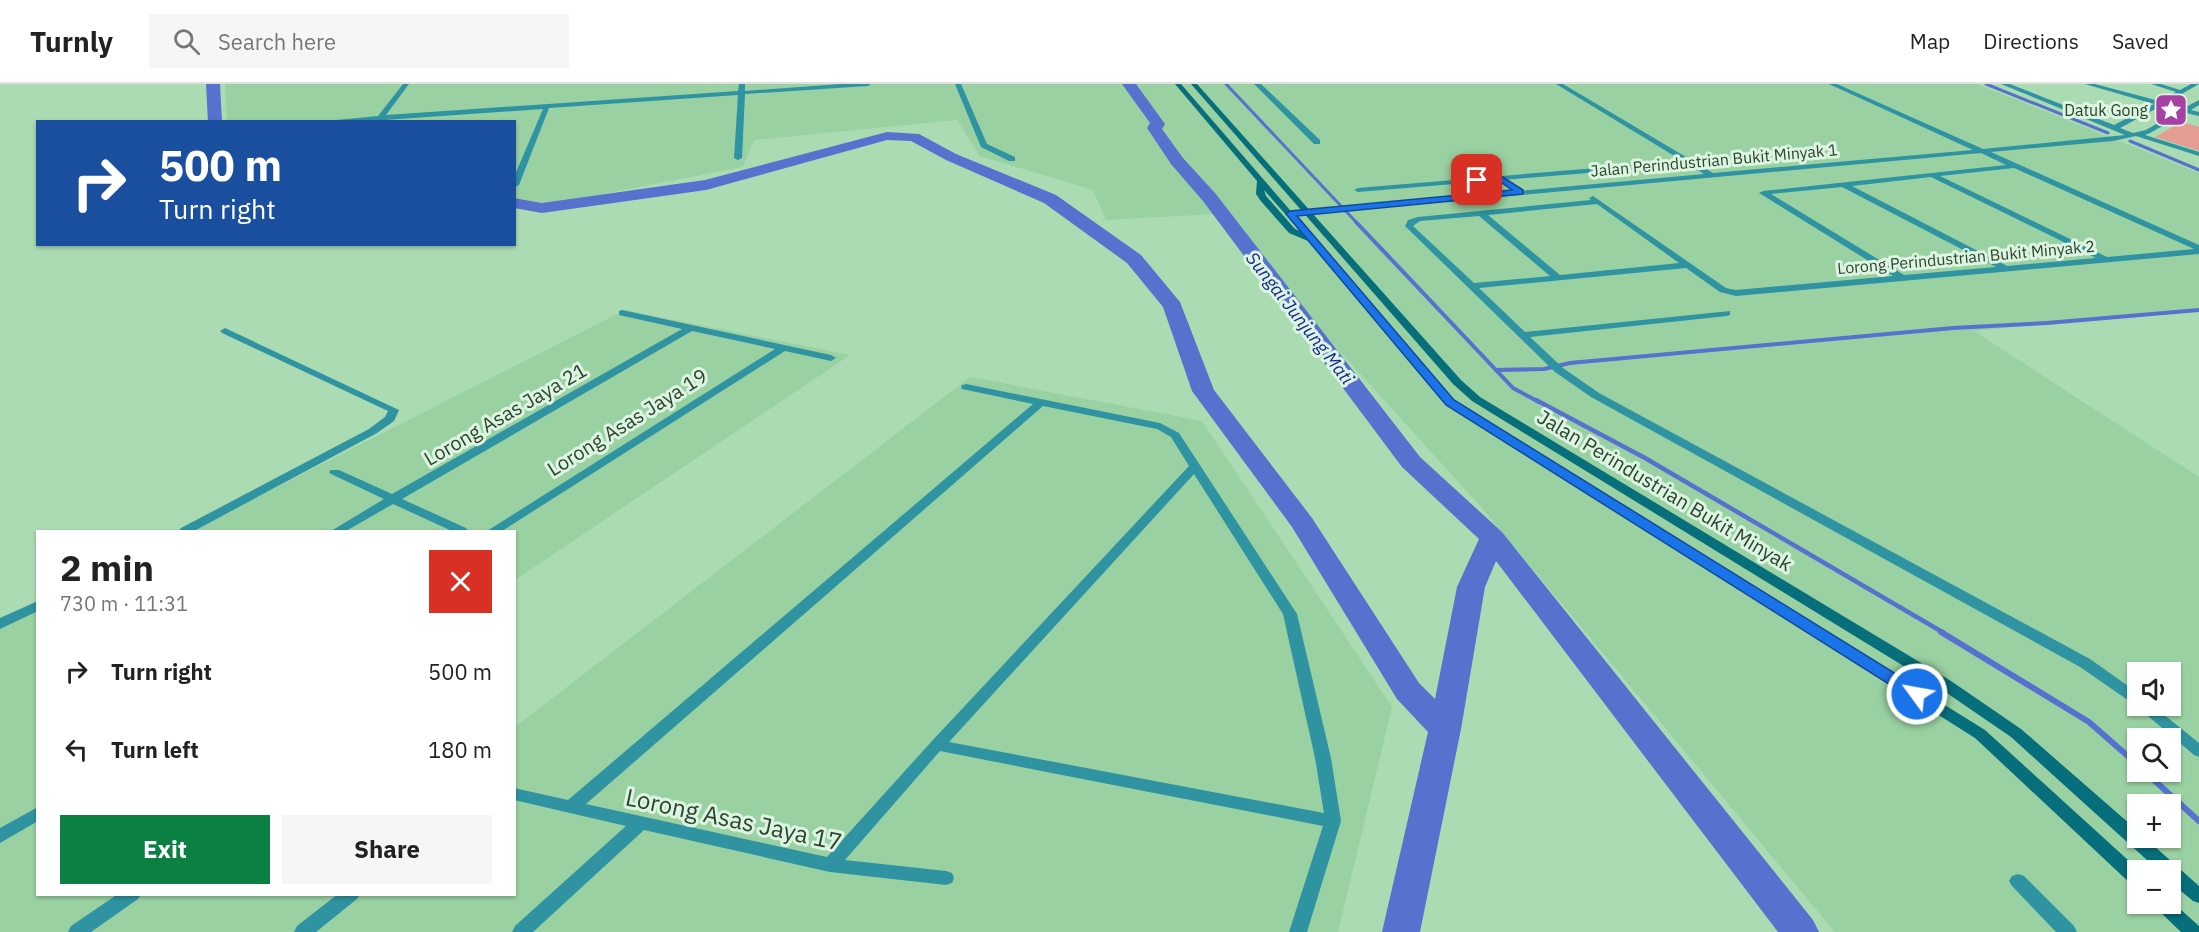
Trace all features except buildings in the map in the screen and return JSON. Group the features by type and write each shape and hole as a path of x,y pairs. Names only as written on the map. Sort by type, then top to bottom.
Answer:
{"main road":[{"name":"Jalan Perindustrian Bukit Minyak","path":"1178,84 1450,402 1980,734 2127,870"},
{"name":"Jalan Perindustrian Bukit Minyak","path":"1194,84 1457,382 1476,399 1947,685 2016,733 2159,860"},
{"path":"1261,180 1260,194 1263,198 1292,231 1313,241"},
{"name":"Jalan Perindustrian Bukit Minyak","path":"2181,880 2199,896"},
{"path":"2174,914 2193,932"}],"street":[{"path":"381,117 406,84"},
{"path":"738,158 742,84"},
{"path":"344,120 868,84"},
{"path":"958,84 984,145 1012,159"},
{"path":"1257,84 1317,142"},
{"path":"1559,84 1711,175"},
{"path":"1832,84 2199,250"},
{"path":"2004,84 2114,128 2199,154"},
{"path":"2088,84 2157,105 2199,114"},
{"path":"2154,84 2181,92"},
{"path":"2114,128 2196,84"},
{"path":"2136,135 2199,102"},
{"path":"516,183 547,106"},
{"name":"Jalan Perindustrian Bukit Minyak 1","path":"1290,214 2136,135"},
{"name":"Jalan Perindustrian Bukit Minyak 1","path":"1358,190 1657,165"},
{"path":"1902,278 1763,193 2014,166"},
{"path":"1931,175 2106,260"},
{"path":"1501,178 1520,192"},
{"path":"1844,184 2006,268"},
{"path":"1578,187 1688,265"},
{"path":"1598,201 1418,219 1411,222 1409,226 1556,367 1595,395 2037,636 2085,663 2127,693"},
{"path":"1481,213 1558,278"},
{"name":"Lorong Perindustrian Bukit Minyak 2","path":"1688,265 1723,290 1736,293 2199,250"},
{"path":"1471,286 1688,265"},
{"path":"622,313 831,358"},
{"path":"1522,335 1727,313"},
{"name":"Lorong Asas Jaya 21","path":"339,530 690,328"},
{"path":"187,530 373,431 390,419 394,410 225,331"},
{"name":"Lorong Asas Jaya 19","path":"495,530 783,348"},
{"path":"966,387 1160,426 1175,435 1290,614 1323,758 1333,821 1298,932"},
{"path":"571,807 1040,403"},
{"path":"830,865 937,745 1195,466"},
{"path":"335,472 460,530"},
{"path":"0,624 36,607"},
{"path":"2156,716 2199,751"},
{"path":"937,745 1333,821"},
{"name":"Lorong Asas Jaya 17","path":"516,794 639,824 830,865 946,878"},
{"path":"0,836 36,814"},
{"path":"520,932 639,824"},
{"path":"2018,881 2068,932"},
{"path":"77,932 129,896"},
{"path":"303,932 348,896"}],"shaded area":[{"path":"225,84 1977,84 2199,173 2199,308 1974,331 2199,477 2199,932 1835,932 1483,509 1215,214 1106,220 1093,190 980,156 957,120 754,140 743,167 550,204 516,198 516,120 227,120"},
{"path":"2181,122 2199,127 2199,151 2155,137"},
{"path":"625,310 850,355 516,579 516,530 192,530"},
{"path":"970,377 1202,421 1392,707 1338,932 0,932 0,628 36,610 36,896 516,896 516,726"}],"waterway":[{"path":"213,84 215,120"},
{"name":"Sungai Junjung Mati","path":"1129,84 1158,124 1154,128 1177,161 1209,197 1411,462 1493,538"},
{"path":"1226,84 1357,223"},
{"path":"1986,84 2108,133"},
{"path":"516,203 542,208 706,185 887,136 914,137 951,157 1050,199 1134,259 1173,306 1203,391 1303,524 1408,691 1445,729"},
{"path":"2130,141 2199,170"},
{"path":"1356,222 1513,388 1539,402"},
{"path":"1496,370 1544,369 1570,363 1953,328 2047,323 2199,310"},
{"path":"1536,400 1645,458 1944,633"},
{"path":"1445,729 1471,587 1493,538"},
{"path":"1493,538 1800,932"},
{"path":"1941,632 2089,722 2127,755"},
{"path":"1401,932 1445,729"},
{"path":"2156,782 2199,821"}],"place":[{"name":"Datuk Gong","path":"2171,110"}],"route":[{"path":"1477,180 1501,178 1520,192 1290,214 1450,402 1917,694"}]}
